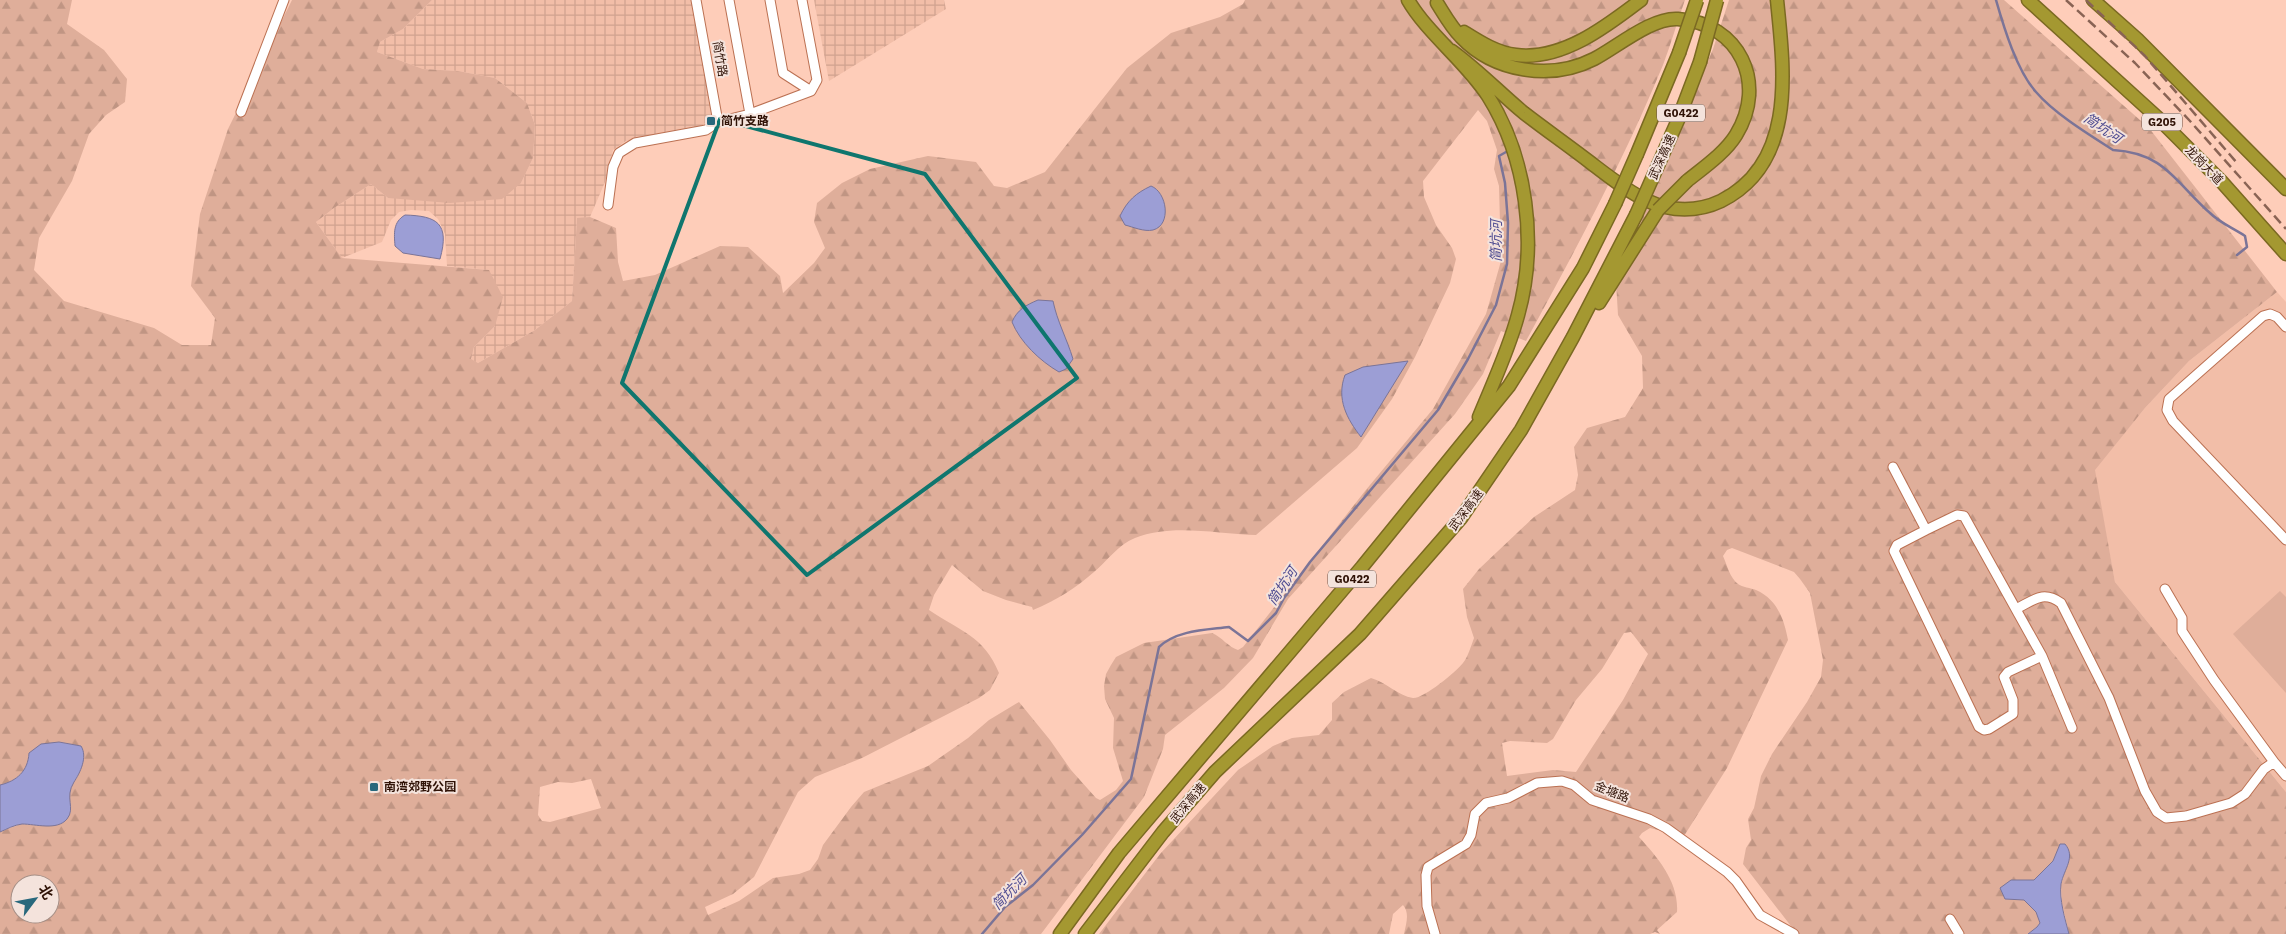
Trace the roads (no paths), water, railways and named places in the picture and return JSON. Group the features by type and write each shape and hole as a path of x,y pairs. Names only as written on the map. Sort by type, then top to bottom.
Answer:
{"highway":[{"path":"1408,0 1413,9 1452,51 1488,95 1508,136 1521,180 1528,223 1527,271 1518,315 1474,431"},
{"path":"1436,1 1465,32 1493,49 1517,56 1545,54 1573,44 1611,22 1641,0"},
{"name":"武深高速","path":"1060,934 1119,853 1362,567 1509,386 1583,268 1615,204 1679,53 1697,0"},
{"name":"武深高速","path":"1085,934 1163,832 1214,772 1360,634 1428,559 1461,518 1521,430 1574,337 1636,215 1678,120 1700,62 1718,0"},
{"path":"1452,51 1524,113 1606,174 1647,201 1668,208 1699,208 1713,205 1742,189 1763,163 1774,141 1782,108 1783,85 1777,0"},
{"name":"龙岗大道","path":"2028,0 2158,118 2221,181 2286,254"},
{"path":"2093,0 2137,39 2286,189"},
{"path":"1436,1 1450,23 1473,48 1489,58 1533,72 1573,67 1592,60 1658,22 1676,19 1695,21 1726,37 1741,55 1747,72 1749,93 1745,117 1736,136 1658,210 1598,305 1574,337"}],"street":[{"path":"241,112 284,0"},
{"name":"简竹路","path":"696,0 718,122"},
{"path":"729,0 750,114"},
{"path":"770,0 783,73 811,91"},
{"path":"608,205 613,167 619,153 636,143 706,130 718,122 750,114 811,91 817,80 802,0"},
{"path":"2286,327 2277,317 2270,314 2263,316 2169,399 2167,410 2174,420 2286,540"},
{"path":"1893,467 1926,530"},
{"path":"2042,656 2008,672 2004,677 2013,700 2013,714 1989,729 1984,730 1979,727 1894,551 1897,545 1957,515 1964,516 2042,656 2072,728"},
{"path":"2165,589 2182,618 2182,631 2214,680 2286,776"},
{"path":"2016,609 2043,596 2052,596 2061,603 2109,698 2146,791 2157,812 2166,818 2186,816 2231,803 2245,794 2264,769 2274,762"},
{"name":"金塘路","path":"1435,934 1427,906 1426,875 1428,867 1466,844 1471,835 1475,814 1481,806 1491,801 1514,796 1537,783 1557,780 1574,785 1592,800 1649,819 1666,828 1727,872 1736,881 1760,915 1794,934"},
{"path":"1950,918 1959,934"}],"water":[{"path":"1151,186 1156,189 1164,201 1165,215 1163,222 1153,230 1142,230 1125,225 1120,216 1126,206 1136,195"},
{"path":"405,215 425,217 438,224 442,230 443,237 440,259 403,253 395,246 396,224"},
{"path":"1038,300 1053,301 1073,359 1066,369 1059,372 1031,350 1020,337 1012,322 1022,308"},
{"path":"1408,361 1361,437 1351,423 1344,408 1342,392 1345,375 1363,367"},
{"path":"59,742 81,746 84,755 81,770 71,788 70,811 67,819 58,825 22,824 0,832 0,785 12,781 24,770 29,753 41,744"},
{"path":"2060,844 2065,844 2069,854 2061,884 2061,896 2069,934 2028,934 2040,923 2036,912 2024,900 2005,899 2000,888 2011,880 2034,880 2053,861"}],"waterway":[{"name":"简坑河","path":"1996,0 2017,61 2036,92 2062,116 2113,150 2131,152 2145,157 2168,171 2214,217 2245,236 2247,247 2237,255"},
{"name":"简坑河","path":"982,934 1005,907 1033,885 1082,835 1131,779 1159,647 1166,641 1183,634 1229,627 1248,641 1276,613 1284,598 1310,562 1438,410 1468,359 1496,305 1507,264 1508,223 1505,183 1499,156 1506,152"}],"railway":[{"path":"2066,0 2135,63 2190,121 2286,229"},
{"path":"2086,0 2145,56 2237,163"}],"place":[{"name":"简竹支路","path":"711,121"},
{"name":"南湾郊野公园","path":"374,787"}]}
